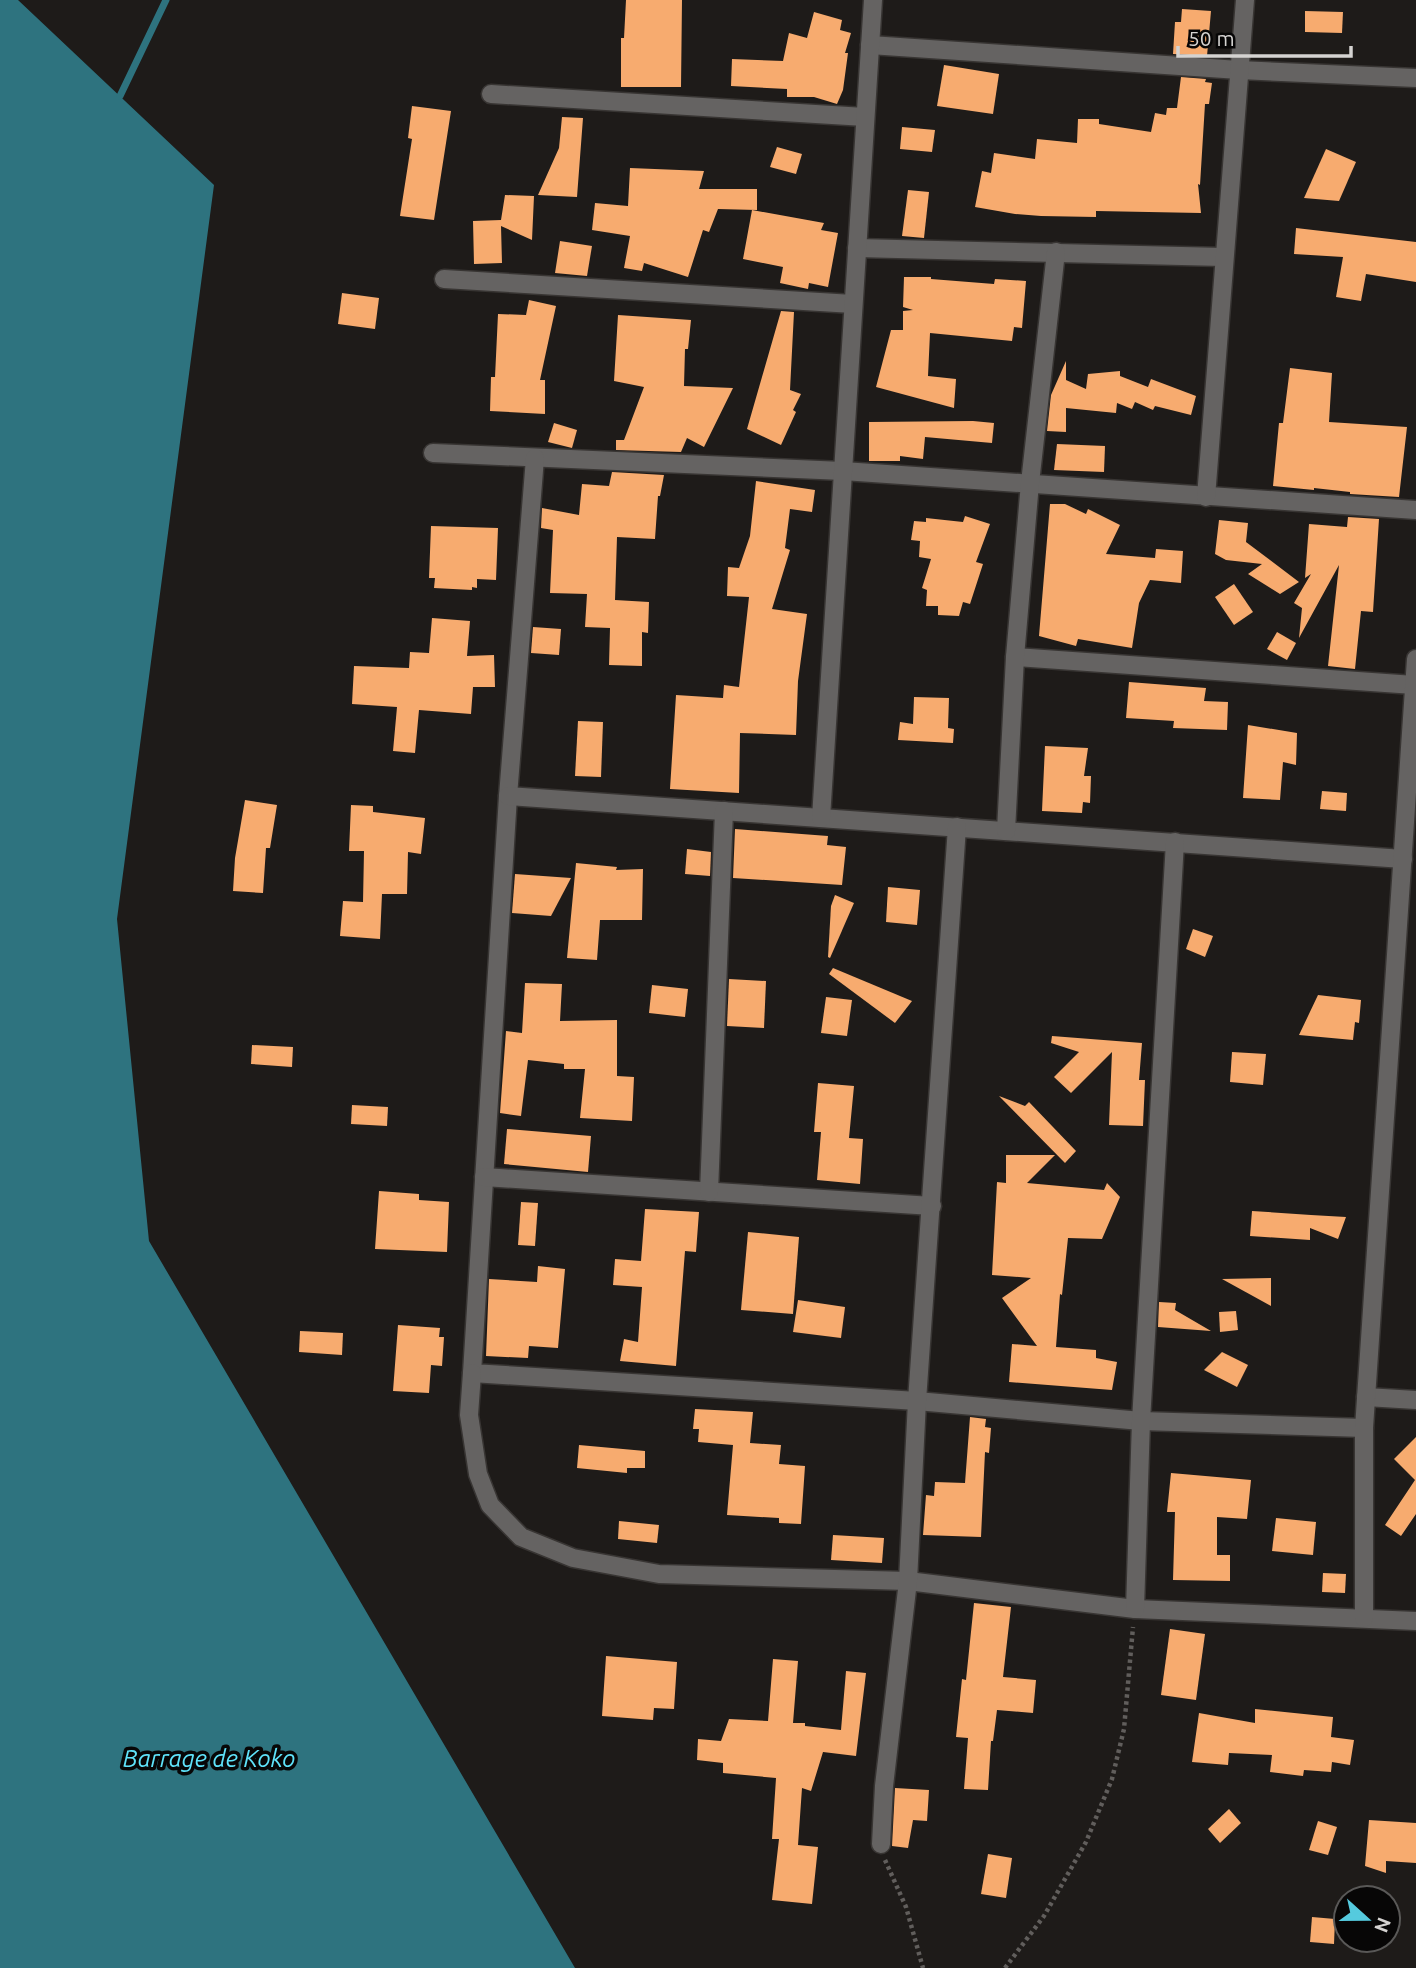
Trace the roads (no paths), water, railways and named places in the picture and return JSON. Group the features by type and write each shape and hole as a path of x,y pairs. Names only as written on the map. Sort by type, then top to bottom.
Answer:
{"street":[{"path":"821,818 873,0"},
{"path":"1206,497 1245,0"},
{"path":"870,45 1239,70 1416,78"},
{"path":"491,94 865,117"},
{"path":"857,248 1223,257"},
{"path":"1006,831 1015,657 1030,483 1056,252"},
{"path":"444,279 853,304"},
{"path":"433,453 843,471 1416,510"},
{"path":"535,458 508,796 469,1415 478,1474 490,1505 521,1537 573,1558 659,1574 908,1581 1135,1609 1416,1621"},
{"path":"1015,657 1414,685"},
{"path":"1364,1618 1364,1428 1416,659"},
{"path":"508,796 1403,859"},
{"path":"709,1192 724,811"},
{"path":"881,1844 884,1786 908,1581 917,1401 957,827"},
{"path":"1135,1609 1141,1421 1175,842"},
{"path":"484,1177 932,1206"},
{"path":"472,1373 917,1401 1141,1421 1364,1428"},
{"path":"1366,1397 1416,1399"}],"water":[{"name":"Barrage de Koko","path":"0,0 18,0 214,185 117,919 149,1241 575,1968 0,1968"}],"waterway":[{"path":"120,96 166,0"}]}
